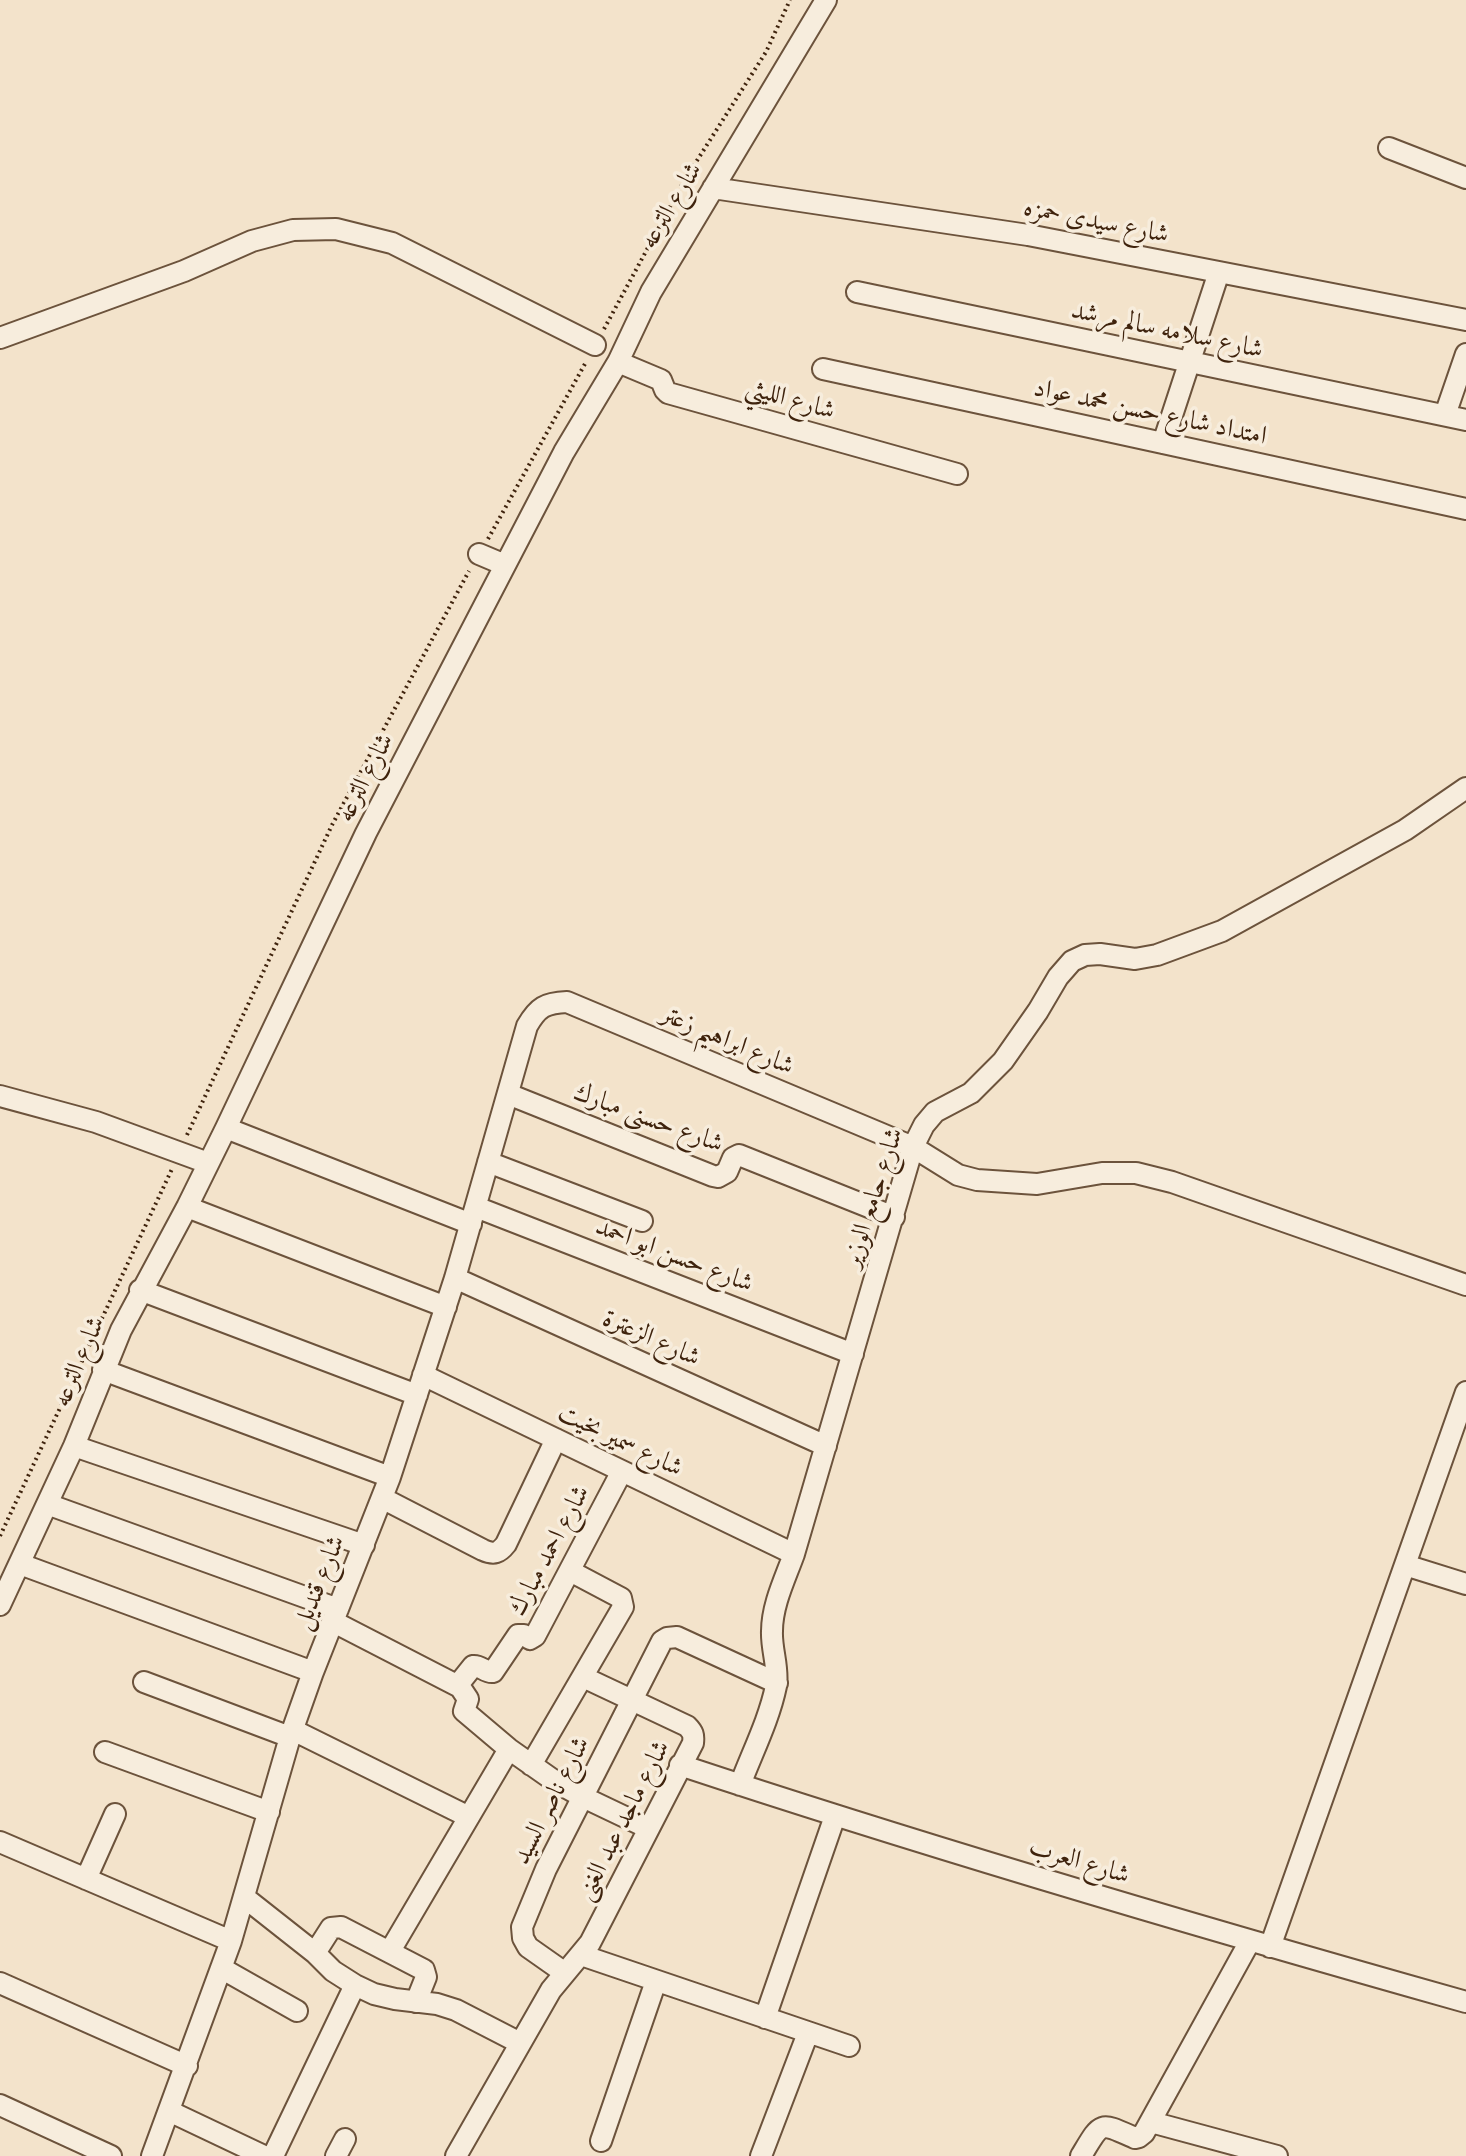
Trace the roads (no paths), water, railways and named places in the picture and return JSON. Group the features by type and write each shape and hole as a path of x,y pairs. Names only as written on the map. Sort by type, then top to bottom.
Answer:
{"street":[{"name":"شارع الترعه","path":"0,1605 74,1446 103,1370 140,1290 187,1207 366,833 564,452 618,362 651,292 826,0"},
{"path":"1389,148 1466,178"},
{"name":"شارع سيدى حمزه","path":"713,188 1028,235 1466,320"},
{"path":"0,338 184,271 252,241 293,230 336,229 392,243 595,345"},
{"path":"1163,443 1219,272"},
{"name":"شارع سلامه سالم مرشد","path":"857,292 1466,420"},
{"path":"1445,415 1466,354"},
{"name":"شارع الليثي","path":"618,362 661,380 668,393 957,474"},
{"name":"امتداد شارع حسن محمد عواد","path":"823,369 1466,509"},
{"path":"479,554 505,565"},
{"name":"شارع جامع الوزير","path":"740,1785 777,1683 772,1649 775,1606 794,1554 913,1147 924,1125 935,1112 971,1093 1003,1061 1058,977 1072,961 1085,955 1135,959 1157,955 1222,931 1405,830 1466,788"},
{"name":"شارع ابراهيم زعتر","path":"527,1026 542,1007 567,1002 913,1147 958,1175 977,1180 1037,1184 1102,1173 1136,1173 1172,1182 1466,1285"},
{"name":"شارع قنديل","path":"152,2156 231,1941 313,1672 390,1477 455,1278 527,1026"},
{"name":"شارع حسنى مبارك","path":"508,1094 713,1176 727,1172 733,1158 739,1155 894,1217"},
{"path":"0,1096 96,1122 208,1163"},
{"name":"شارع حسن ابو احمد","path":"226,1128 853,1354"},
{"path":"488,1162 642,1221"},
{"path":"187,1207 446,1307"},
{"name":"شارع الزعترة","path":"455,1278 826,1446"},
{"path":"140,1290 417,1395"},
{"path":"103,1370 390,1477"},
{"name":"شارع سمير بخيت","path":"423,1375 794,1554"},
{"path":"1270,1947 1466,1392"},
{"path":"382,1498 491,1554 500,1551 556,1439"},
{"path":"74,1446 364,1545"},
{"name":"شارع احمد مبارك","path":"460,1687 473,1666 493,1672 518,1635 530,1639 535,1636 622,1471"},
{"path":"47,1504 335,1615 460,1687 468,1699 464,1711 531,1765 583,1797 648,1828"},
{"path":"20,1564 313,1672"},
{"path":"1405,1565 1466,1584"},
{"path":"531,1765 623,1607 617,1596 570,1571"},
{"name":"شارع ناصر السيد","path":"565,1973 528,1947 522,1927 546,1869 662,1641 677,1637 777,1683"},
{"name":"شارع ماجد عبد الغنى","path":"456,2156 551,1990 590,1943 693,1743 692,1731 583,1677"},
{"path":"144,1682 292,1733 469,1817"},
{"path":"390,1951 509,1749"},
{"path":"105,1752 269,1812"},
{"name":"شارع العرب","path":"680,1765 835,1816 1270,1947 1466,2002"},
{"path":"86,1879 115,1814"},
{"path":"765,2018 835,1816"},
{"path":"0,1842 231,1941"},
{"path":"244,1897 333,1971 355,1985 374,1994 456,2010 520,2043"},
{"path":"315,1953 331,1928 341,1927 424,1970 426,1977 416,2002"},
{"path":"1081,2156 1103,2127 1108,2126 1135,2138 1151,2122 1250,1941"},
{"path":"581,1955 849,2046"},
{"path":"221,1968 297,2011"},
{"path":"601,2141 656,1981"},
{"path":"0,1983 187,2066"},
{"path":"273,2156 355,1985"},
{"path":"761,2156 808,2033"},
{"path":"0,2105 111,2156"},
{"path":"169,2111 264,2156"},
{"path":"1151,2122 1277,2156"}]}
